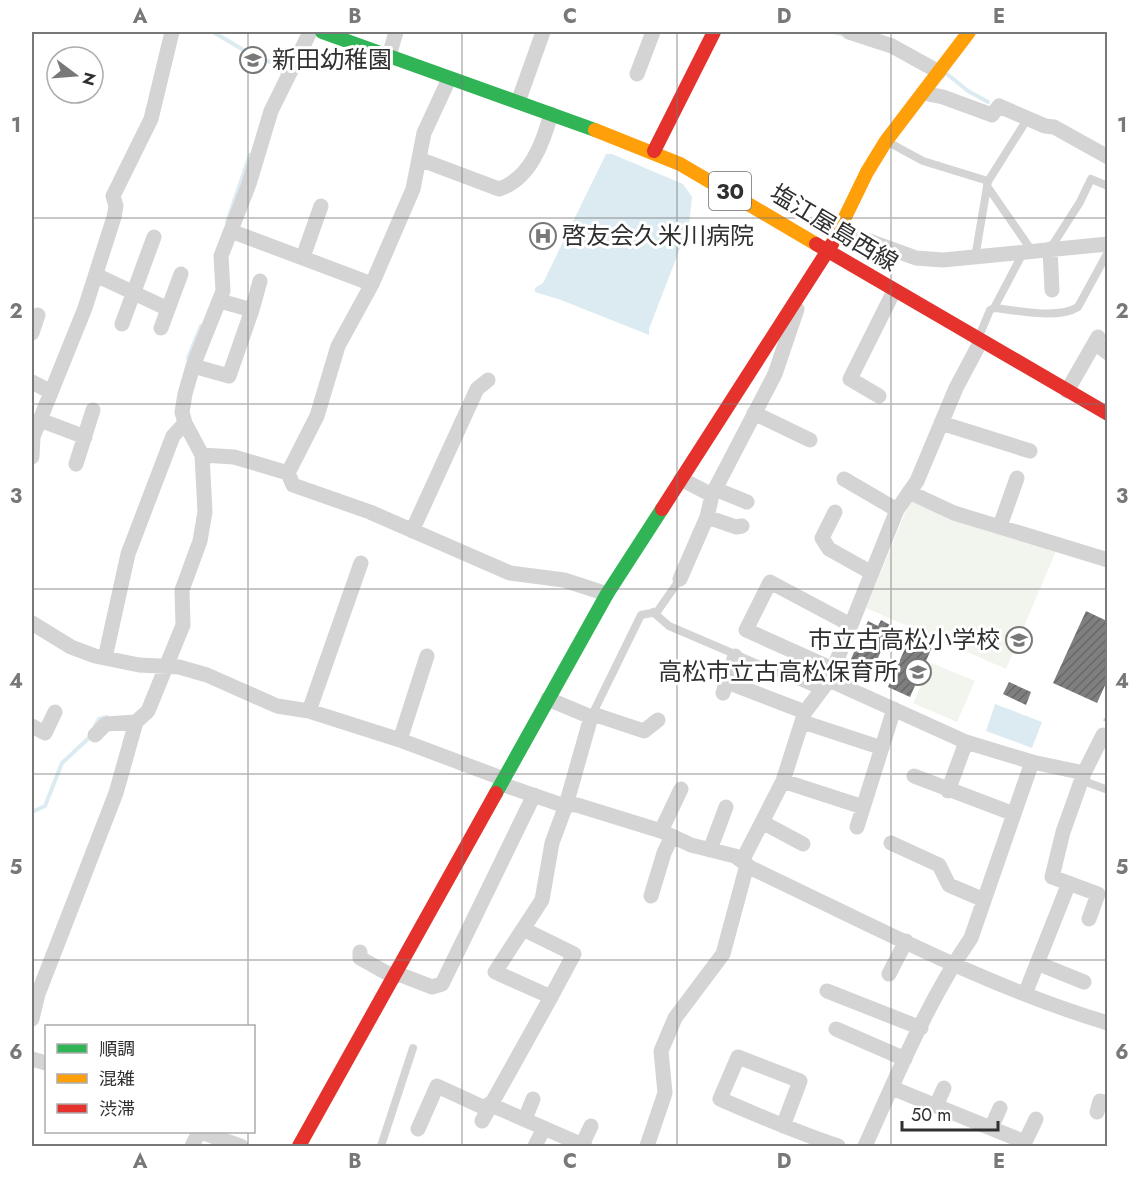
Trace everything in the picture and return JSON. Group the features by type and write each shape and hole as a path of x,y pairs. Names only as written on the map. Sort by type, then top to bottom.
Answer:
{"street":[{"path":"32,457 33,437 96,275 114,217 116,206 113,196 150,119 172,32"},
{"path":"32,1019 42,983 116,793 136,722 148,711 162,666 183,625 182,590 204,523 202,455 185,423 182,412 193,366 223,291 221,256 271,111 310,32"},
{"name":"塩江屋島西線","path":"322,32 654,151 723,187 828,253 1107,414"},
{"path":"390,56 396,32"},
{"path":"518,102 543,32"},
{"path":"654,151 714,32"},
{"path":"849,32 892,46 939,72"},
{"path":"299,1146 607,594 828,253 867,172 886,141 969,32"},
{"path":"637,74 654,41"},
{"path":"449,79 424,133 414,189 372,284 338,346 317,416 288,473 293,485 370,512 510,573 564,580 607,594"},
{"path":"923,93 943,97 992,114 999,106 1045,126 1054,127 1107,158"},
{"path":"419,159 499,189 508,186 531,164 544,141 551,114"},
{"path":"303,257 321,206"},
{"path":"839,230 916,258 943,260 1107,244"},
{"path":"231,231 372,284"},
{"path":"122,324 154,237"},
{"path":"1050,249 1052,290"},
{"path":"160,328 181,274"},
{"path":"96,275 168,309"},
{"path":"193,366 229,376 260,281"},
{"path":"879,396 850,379 894,291"},
{"path":"680,579 707,517 713,492 775,375 797,316 798,300"},
{"path":"220,301 252,310"},
{"path":"32,333 38,315"},
{"path":"647,1146 665,1093 661,1051 675,1018 723,954 744,863 783,781 804,717 828,680 897,510 917,481 979,340"},
{"path":"1067,391 1096,340 1107,353"},
{"path":"412,531 477,389 488,380"},
{"path":"32,382 51,392"},
{"path":"76,464 93,410"},
{"path":"754,413 810,440"},
{"path":"40,420 85,436"},
{"path":"105,658 128,554 173,436 185,423"},
{"path":"941,423 1030,452"},
{"path":"202,455 234,457 288,473"},
{"path":"681,478 713,492 747,502"},
{"path":"1000,526 1017,478"},
{"path":"844,479 897,510"},
{"path":"909,492 954,513 1107,560"},
{"path":"835,512 822,538 829,549 872,573"},
{"path":"707,517 736,527 742,526"},
{"path":"309,711 361,563"},
{"path":"851,625 770,582 746,630 828,680 966,741 1083,776"},
{"path":"32,623 71,646 105,658 207,675 277,706 309,711 400,740 534,795 566,805 577,805 666,833 710,850 735,856 744,863 954,963 1024,994 1107,1023"},
{"path":"400,740 427,656"},
{"path":"735,656 725,688 767,697 804,717 882,748"},
{"path":"548,699 591,717 596,715 644,731 658,720"},
{"path":"857,827 894,709"},
{"path":"32,726 45,732 55,712"},
{"path":"551,997 495,972 542,900 552,843 566,805 591,717"},
{"path":"95,735 106,724 136,722"},
{"path":"1089,919 1098,894 1052,877 1063,832 1083,776 1103,735 1107,737"},
{"path":"948,791 966,741"},
{"path":"865,1146 905,1059 954,963 971,938 1032,762"},
{"path":"914,776 948,791 1014,814"},
{"path":"783,781 863,807"},
{"path":"651,896 666,833 681,789"},
{"path":"360,952 360,958 395,975 432,987 442,984 534,795"},
{"path":"710,850 726,807"},
{"path":"762,822 803,844"},
{"path":"891,843 939,865 949,885 984,900"},
{"path":"1024,994 1069,883"},
{"path":"486,1111 536,1029 574,954 523,929"},
{"path":"889,974 906,941"},
{"path":"1037,963 1084,982"},
{"path":"827,991 921,1028"},
{"path":"836,1029 905,1059"},
{"path":"783,1126 800,1081 738,1057 720,1099 783,1126 838,1146"},
{"path":"418,1130 437,1086 486,1111 525,1119 584,1146 591,1126"},
{"path":"892,1088 1025,1142 1036,1119"},
{"path":"936,1106 944,1088"},
{"path":"525,1119 533,1099"},
{"path":"991,1128 1000,1108"},
{"path":"535,1146 544,1128"},
{"path":"205,1133 241,1146"}],"lane":[{"path":"975,258 987,184 1028,118"},
{"path":"886,141 923,161 988,181 987,184 1028,252 994,308 990,310 979,340"},
{"path":"1050,249 1080,202 1091,179 1107,186"},
{"path":"994,308 1071,312 1078,307 1107,252"},
{"path":"591,717 641,615 657,612 680,579"},
{"path":"653,612 669,627 735,656 828,680"},
{"path":"1083,776 1107,790"},
{"path":"381,1146 413,1048"}],"shaded area":[{"path":"606,154 612,154 683,184 692,197 689,225 649,329 649,335 535,292 535,288 543,283"},
{"path":"911,499 1056,551 1006,669 866,608"},
{"path":"932,663 975,681 957,722 913,703"},
{"path":"995,704 1042,722 1032,748 986,731"}],"building":[{"path":"1086,611 1107,621 1107,681 1097,703 1053,683"},
{"path":"881,620 890,625 887,630 890,631 869,678 847,668 868,621 878,626"},
{"path":"911,635 933,645 910,697 888,687"},
{"path":"1009,682 1031,692 1026,705 1003,694"}],"waterway":[{"path":"213,32 252,55 281,66 282,73"},
{"path":"834,32 845,35"},
{"path":"947,74 968,91 988,102"},
{"path":"227,222 250,155"},
{"path":"188,358 201,326"},
{"path":"95,726 99,719 107,717"},
{"path":"32,812 45,806 62,763 91,736"}],"traffic: fast":[{"path":"322,32 595,130"},
{"path":"496,793 607,594 662,509"}],"traffic: slow":[{"path":"832,244 867,172 886,141 969,32"},
{"path":"595,130 680,164 816,244"}],"traffic: jam":[{"path":"654,151 714,32"},
{"path":"816,244 1108,414"},
{"path":"662,509 832,244"},
{"path":"299,1146 496,793"}],"place":[{"name":"新田幼稚園","path":"253,60"},
{"name":"啓友会久米川病院","path":"543,236"},
{"name":"市立古高松小学校","path":"1019,640"},
{"name":"高松市立古高松保育所","path":"918,672"}]}
